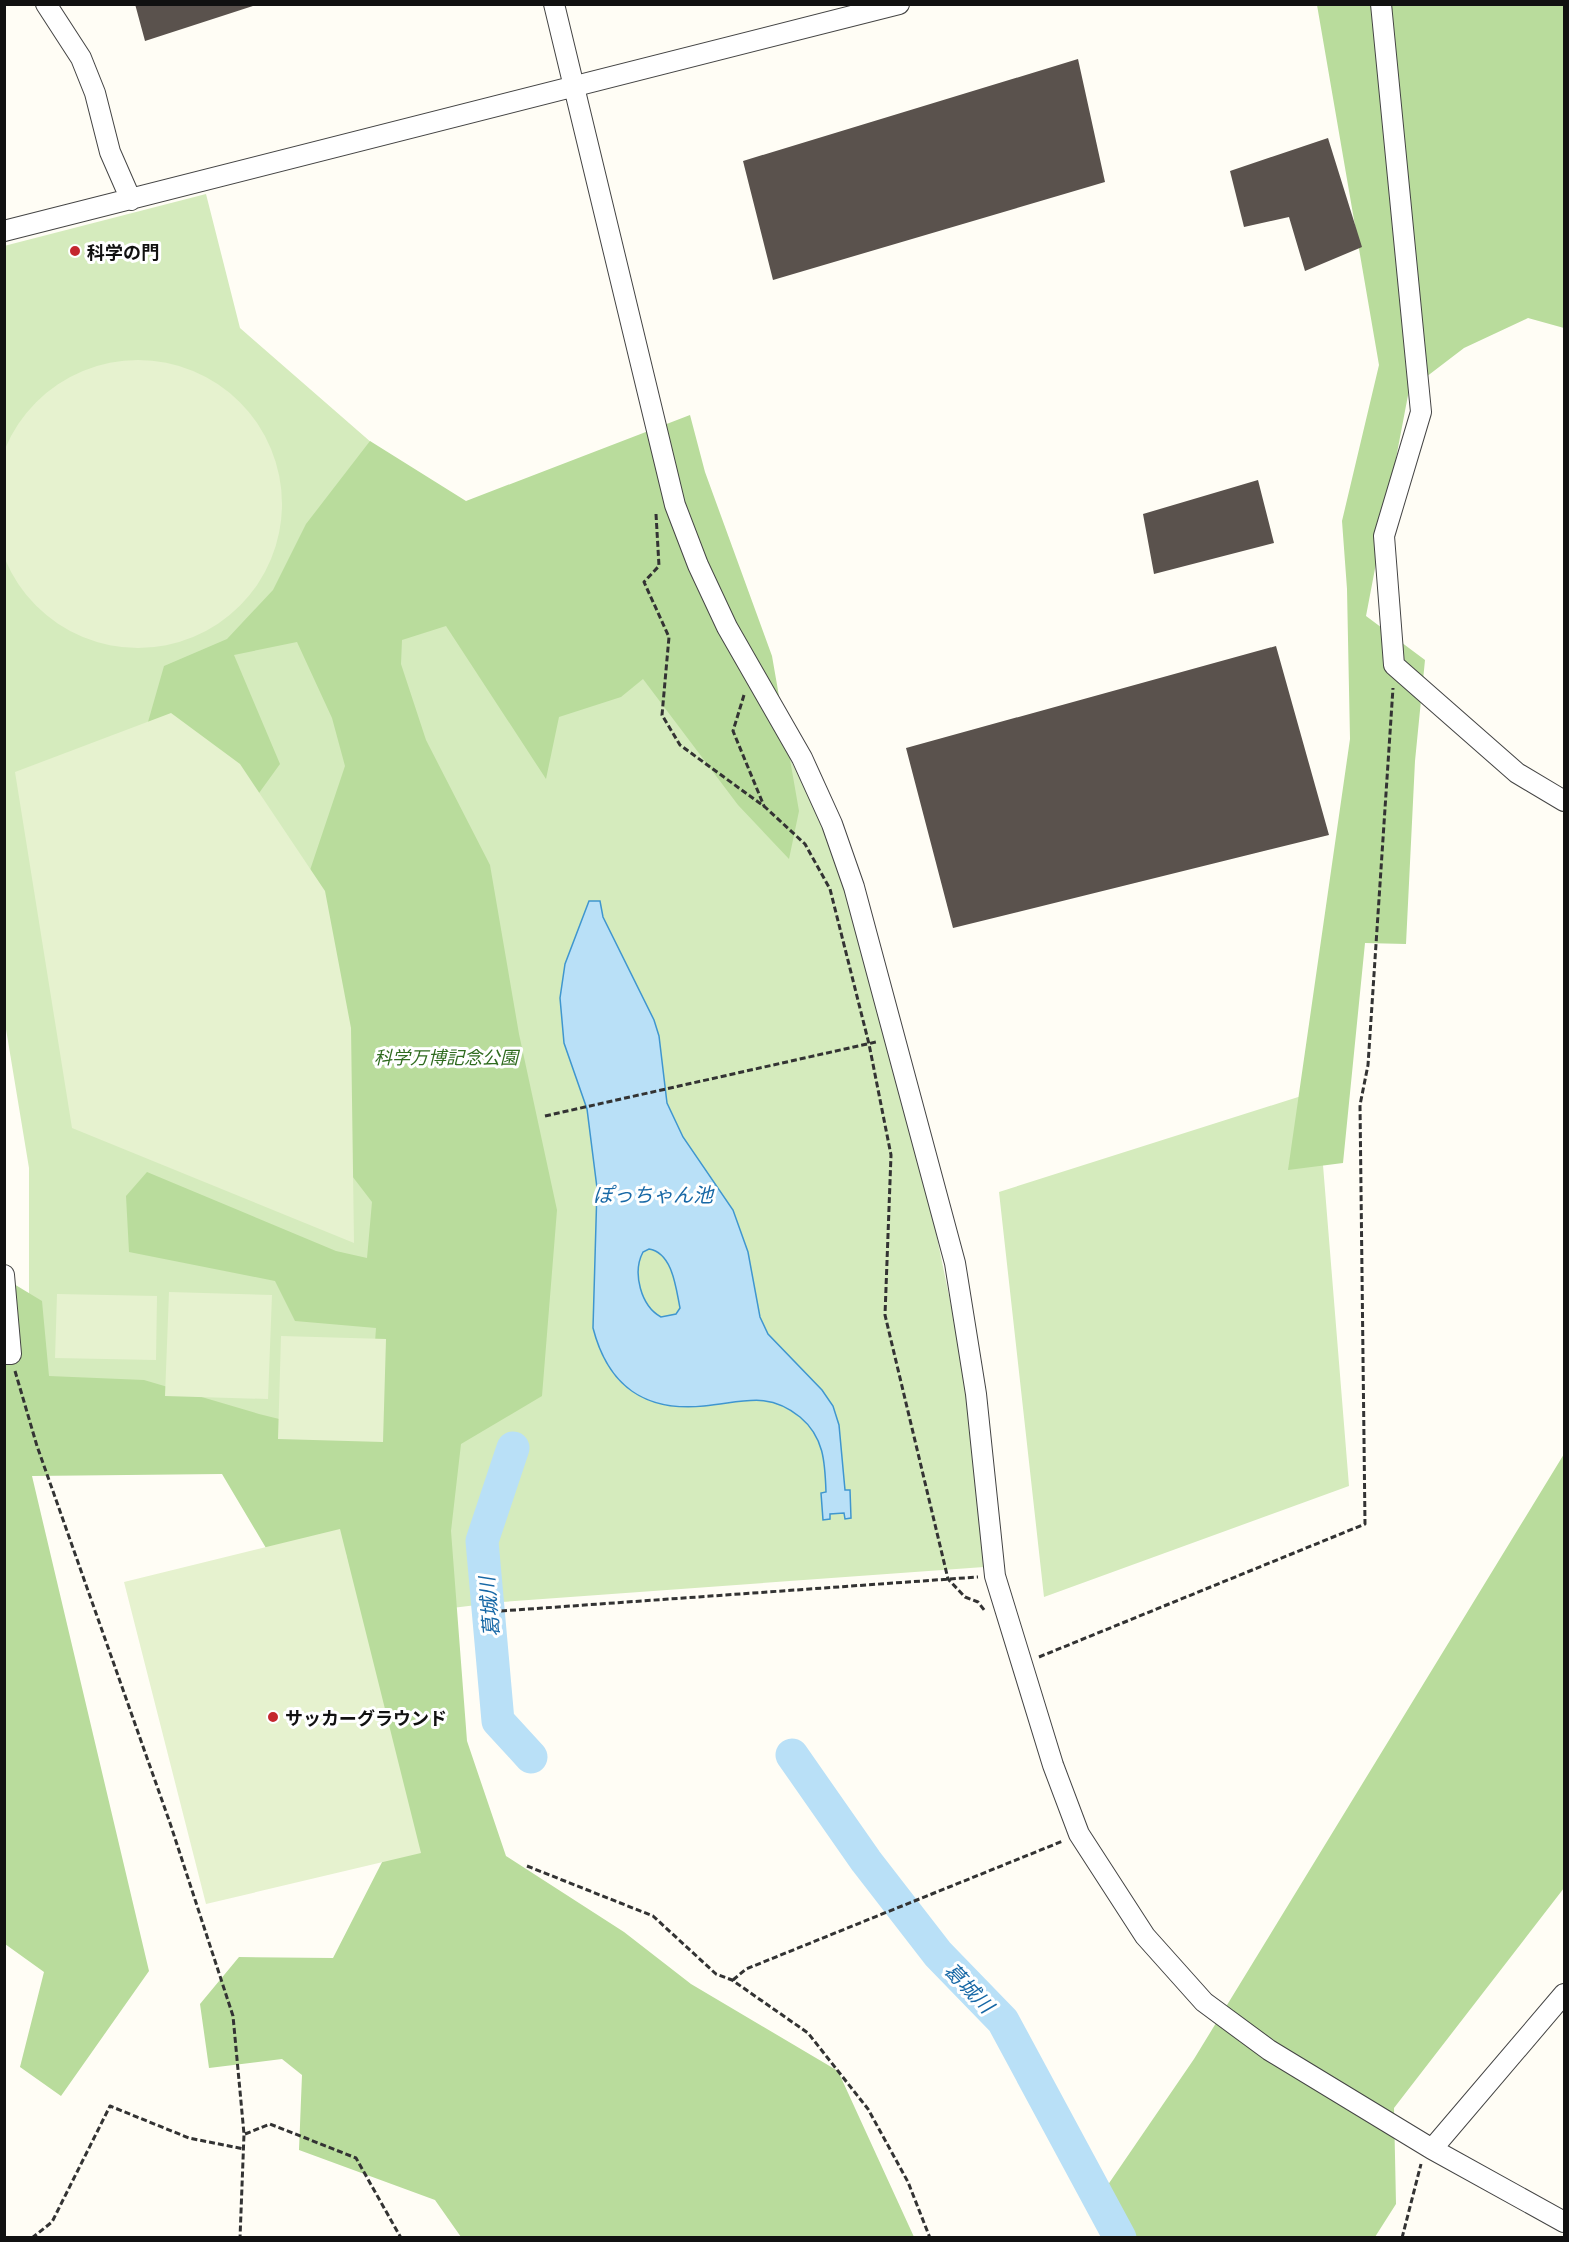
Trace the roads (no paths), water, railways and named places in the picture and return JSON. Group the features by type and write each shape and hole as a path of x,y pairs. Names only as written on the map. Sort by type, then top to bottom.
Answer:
{"street":[{"path":"46,4 81,58 95,93 110,152 131,200"},
{"path":"554,4 675,505 698,565 728,627 802,758 832,824 854,887 955,1263 965,1316 995,1576 1053,1765 1079,1834 1145,1936 1204,2002 1269,2050 1432,2149 1564,2222"},
{"path":"4,231 899,4"},
{"path":"1381,4 1421,411 1384,536 1394,665 1517,773 1564,801"},
{"path":"4,1275 8,1354"},
{"path":"1432,2149 1564,1994"}],"water":[{"name":"ぽっちゃん池","path":"589,901 600,901 603,917 654,1020 659,1036 667,1103 683,1137 733,1210 748,1252 760,1317 768,1334 822,1390 833,1406 839,1425 845,1490 850,1490 851,1518 845,1519 844,1513 830,1514 830,1519 823,1520 821,1493 826,1492 822,1451 808,1425 788,1409 776,1403 754,1400 683,1407 663,1404 646,1399 632,1391 608,1366 593,1328 597,1188 587,1109 564,1043 560,998 565,964","holes":["649,1249 663,1257 672,1273 680,1308 676,1314 661,1317 648,1305 644,1297 640,1288 638,1269 643,1252"]}],"waterway":[{"name":"葛城川","path":"513,1448 482,1541 498,1721 531,1757"},
{"name":"葛城川","path":"792,1755 866,1861 938,1954 1003,2021 1120,2238"}],"place":[{"name":"科学の門","path":"75,251"},
{"name":"サッカーグラウンド","path":"273,1717"}],"park label":[{"name":"科学万博記念公園","path":"446,1056"}]}
